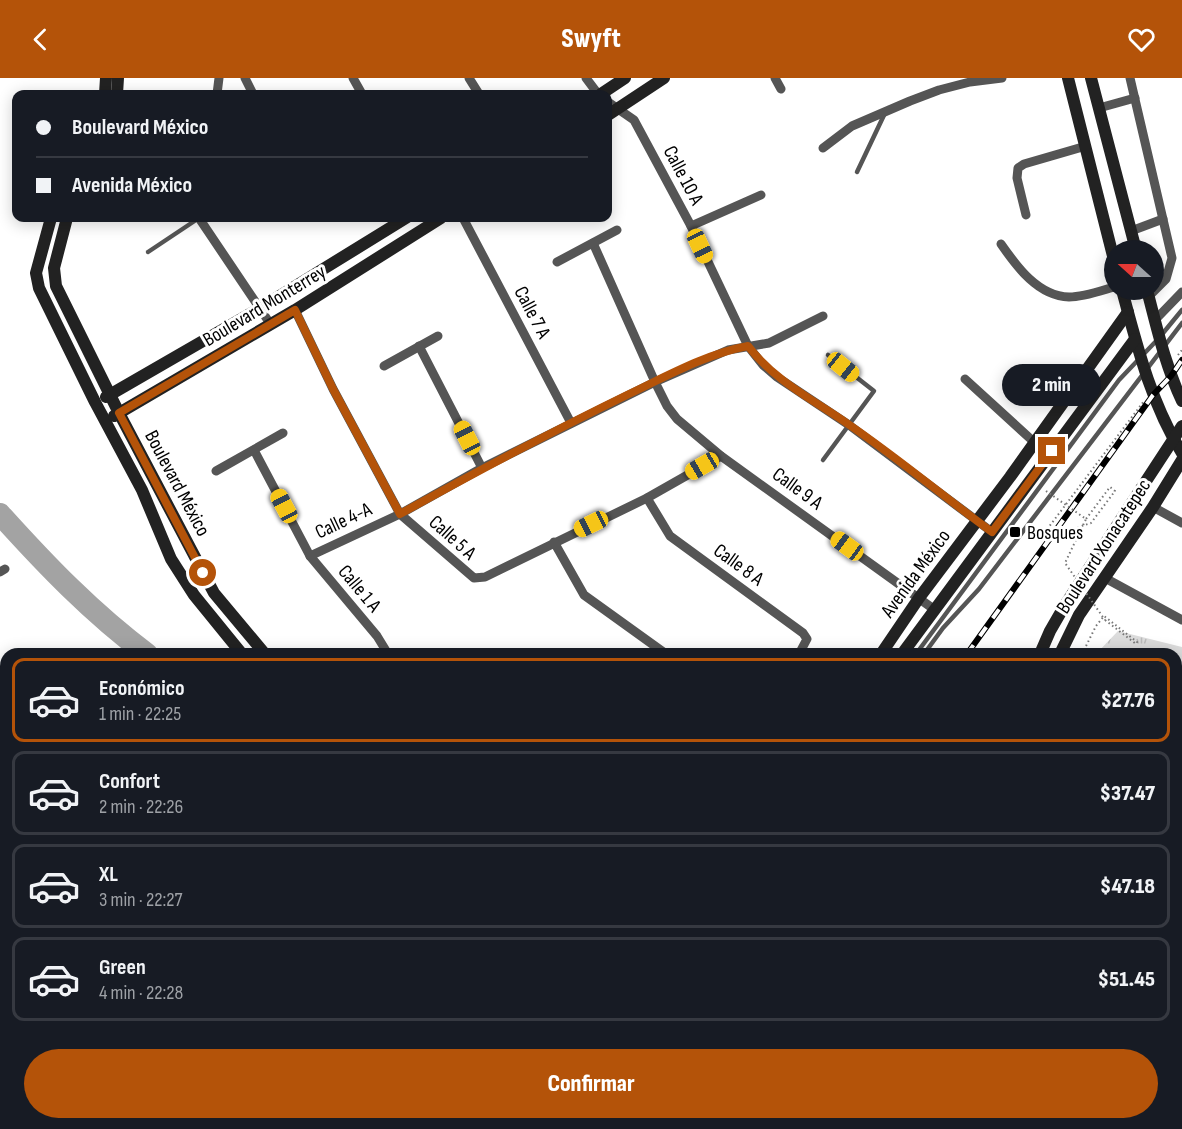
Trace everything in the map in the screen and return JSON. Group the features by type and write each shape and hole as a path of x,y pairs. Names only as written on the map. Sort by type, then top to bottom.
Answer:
{"street":[{"path":"586,78 596,90"},
{"path":"606,90 625,78"},
{"path":"612,107 664,78"},
{"path":"775,78 781,89"},
{"path":"823,148 852,126 939,90 970,82 1002,78"},
{"path":"1068,78 1109,240"},
{"path":"1090,78 1133,240"},
{"path":"1130,78 1172,258 1164,281"},
{"path":"1099,108 1135,98"},
{"name":"Calle 10 A","path":"612,109 634,120 691,225 748,346 763,365 777,377 849,425 992,532"},
{"path":"1026,215 1017,178 1018,168 1024,164 1086,146"},
{"path":"691,225 761,195"},
{"path":"1131,231 1163,219"},
{"name":"Boulevard México","path":"50,222 36,273 39,288 95,402 142,490 171,559 194,595 237,648"},
{"name":"Boulevard México","path":"66,222 54,268 56,286 119,413 214,593 260,648"},
{"path":"202,222 271,325"},
{"name":"Boulevard Monterrey","path":"95,402 260,308 400,222"},
{"name":"Boulevard Monterrey","path":"105,421 271,325 435,222"},
{"name":"Calle 7 A","path":"465,222 571,423"},
{"path":"556,262 617,230"},
{"name":"Calle 9 A","path":"593,243 655,382 677,419 721,456 934,610"},
{"path":"1001,244 1019,270 1046,292 1058,296 1085,295 1104,290"},
{"path":"1155,321 1182,292"},
{"path":"1125,300 1152,390 1182,453"},
{"path":"1150,300 1160,344 1182,401"},
{"name":"Calle 5 A","path":"295,310 333,389 400,514 474,578 485,577 647,498 721,456"},
{"name":"Avenida México","path":"885,648 919,598 1128,312"},
{"name":"Calle 4-A","path":"310,556 400,514 482,468 655,382 728,350 769,343 823,316"},
{"path":"384,366 438,336"},
{"name":"Avenida México","path":"907,648 1135,339"},
{"path":"420,346 482,468"},
{"path":"965,379 1034,442"},
{"name":"Boulevard Xonacatepec","path":"1043,648 1065,605 1182,426"},
{"path":"216,471 283,433"},
{"name":"Calle 1 A","path":"254,450 310,556 377,636 384,648"},
{"name":"Boulevard Xonacatepec","path":"1063,648 1079,615 1153,507 1182,460"},
{"name":"Calle 8 A","path":"647,498 670,536 803,633 807,639 802,648"},
{"path":"1153,507 1182,523"},
{"path":"554,542 584,596 658,648"},
{"path":"1105,578 1182,620"}],"lane":[{"path":"857,172 886,111"},
{"path":"148,252 193,222"},
{"path":"928,648 943,628 980,589 1145,371 1182,310"},
{"path":"920,648 1119,380 1140,355 1160,344 1182,323"},
{"path":"823,460 874,391 828,355"}],"path":[{"path":"1168,368 1182,350"},
{"path":"1103,617 1137,642 1136,644 1105,620 1103,617 1065,564 1087,518 1110,487 1114,491 1091,523 1039,540 1152,390"},
{"path":"1046,491 1087,518"},
{"path":"1085,648 1103,617"}],"green space":[{"path":"1118,631 1182,647 1182,648 1102,648"}],"waterway":[{"path":"0,514 70,588 140,648"}],"railway":[{"path":"971,648 1153,395 1182,360"}],"place":[{"name":"Bosques","path":"1015,532"}],"route":[{"path":"203,573 119,413 295,310 333,389 400,514 482,468 618,399 728,350 748,346 763,365 777,377 849,425 992,532 1052,451"}]}
